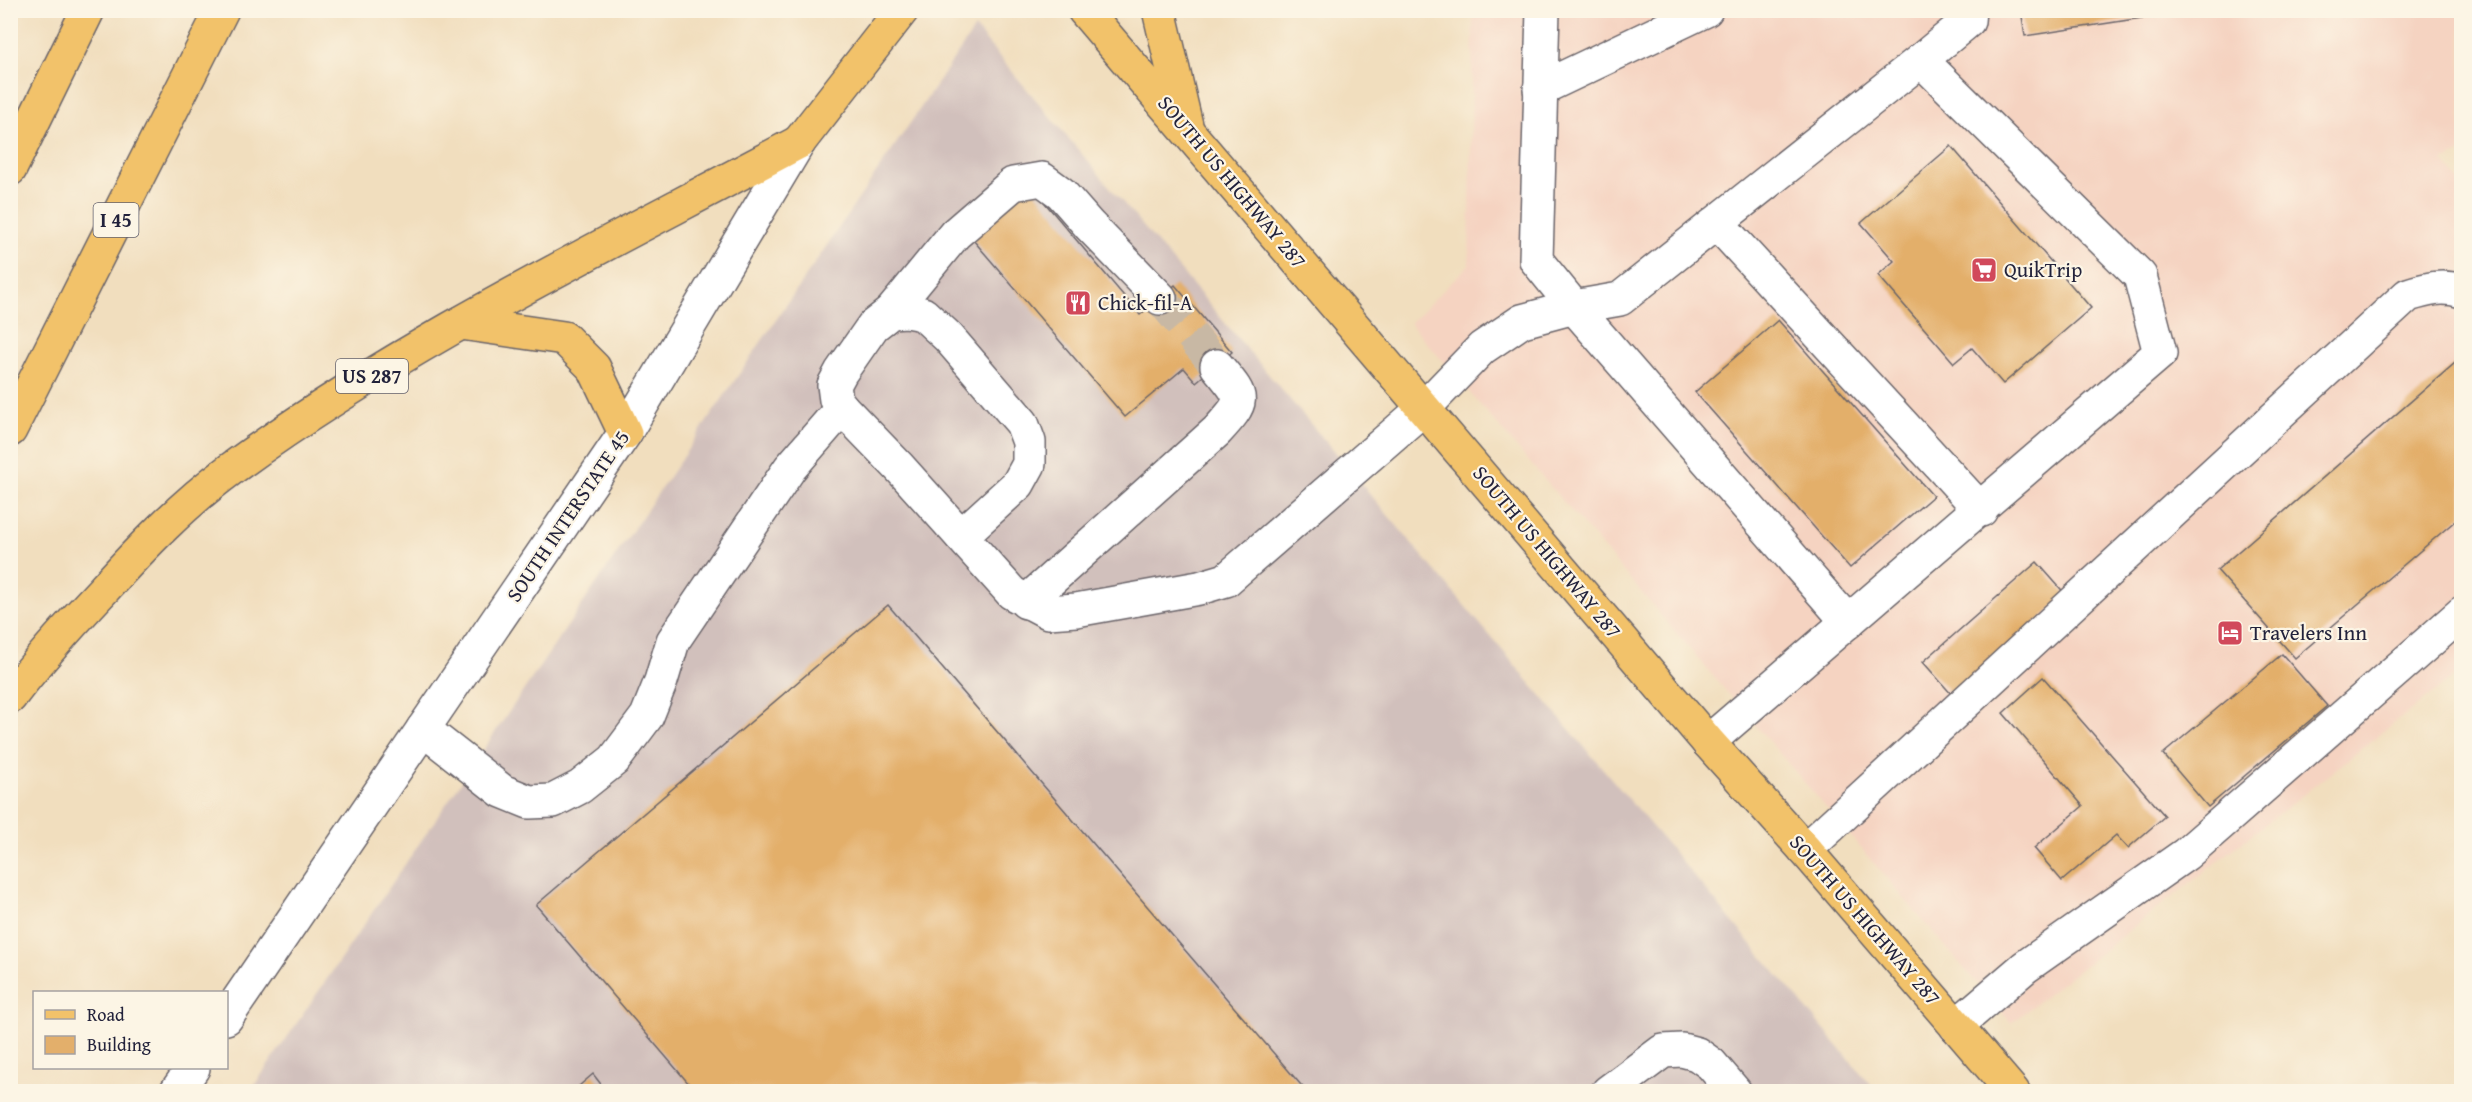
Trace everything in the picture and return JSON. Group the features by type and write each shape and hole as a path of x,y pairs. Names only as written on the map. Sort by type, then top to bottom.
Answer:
{"main road":[{"path":"10,169 88,10"},
{"name":"I 45","path":"10,430 222,10"},
{"name":"SOUTH INTERSTATE 45","path":"799,142 902,10"},
{"name":"SOUTH US HIGHWAY 287","path":"1084,10 1188,129 1708,742 1805,850 2013,1092"},
{"path":"1159,10 1188,129"},
{"name":"US 287","path":"10,697 40,657 150,538 229,470 332,401 460,323 799,142"},
{"path":"460,323 564,338 594,368 625,433"}],"street":[{"path":"1543,10 1536,260 1574,307 1848,622"},
{"path":"1540,89 1706,10"},
{"path":"1160,298 1060,193 1042,179 1013,184 955,234 891,312 873,326 834,385 836,400 1012,593 1026,602 1048,612 1076,610 1198,588 1226,580 1424,408 1482,348 1522,321 1620,298 1921,60 1968,21 1969,10"},
{"path":"1708,742 1981,510 2160,353 2140,276 1921,60"},
{"name":"SOUTH INTERSTATE 45","path":"228,1015 625,433 799,142"},
{"path":"1717,222 1981,510"},
{"path":"1805,850 2408,295 2428,288 2450,288 2462,291"},
{"path":"891,312 906,311 923,314 948,337 1022,423 1029,442 1029,464 1018,484 961,536"},
{"path":"1026,602 1217,431 1233,414 1239,404 1238,393 1217,366"},
{"path":"423,729 502,791 529,802 553,801 580,787 614,760 647,716 662,681 673,641 790,468 843,408"},
{"path":"1956,1026 2025,967 2186,854 2462,613"},
{"path":"1608,1092 1663,1051 1682,1050 1697,1054 1711,1064 1735,1092"},
{"path":"176,1092 192,1069"}],"shaded area":[{"path":"1473,11 2461,11 2461,153 2443,161 2462,184 2461,671 2011,1023 1410,323 1469,265"},
{"path":"975,28 1876,1091 250,1092"}],"building":[{"path":"2021,10 2180,10 2180,12 2025,36"},
{"path":"1951,146 2091,308 2003,384 1972,348 1954,363 1878,275 1894,261 1861,223"},
{"name":"Chick-fil-A","path":"1028,183 1140,315 1175,285 1232,352 1196,382 1184,368 1125,417 968,234"},
{"path":"1778,320 1933,496 1850,568 1695,392"},
{"path":"2462,357 2462,515 2295,658 2217,570"},
{"path":"2037,562 2067,596 1953,696 1923,662"},
{"path":"888,605 1307,1092 696,1092 536,905"},
{"path":"2282,654 2327,706 2208,807 2163,754"},
{"path":"2043,677 2165,816 2128,848 2116,835 2062,881 2034,848 2083,806 2003,713"},
{"path":"593,1074 607,1092 572,1092"}],"tunnel":[{"path":"1160,298 1217,366"}],"place":[{"name":"QuikTrip","path":"1984,270"},
{"name":"Chick-fil-A","path":"1078,303"},
{"name":"Travelers Inn","path":"2230,633"}]}
